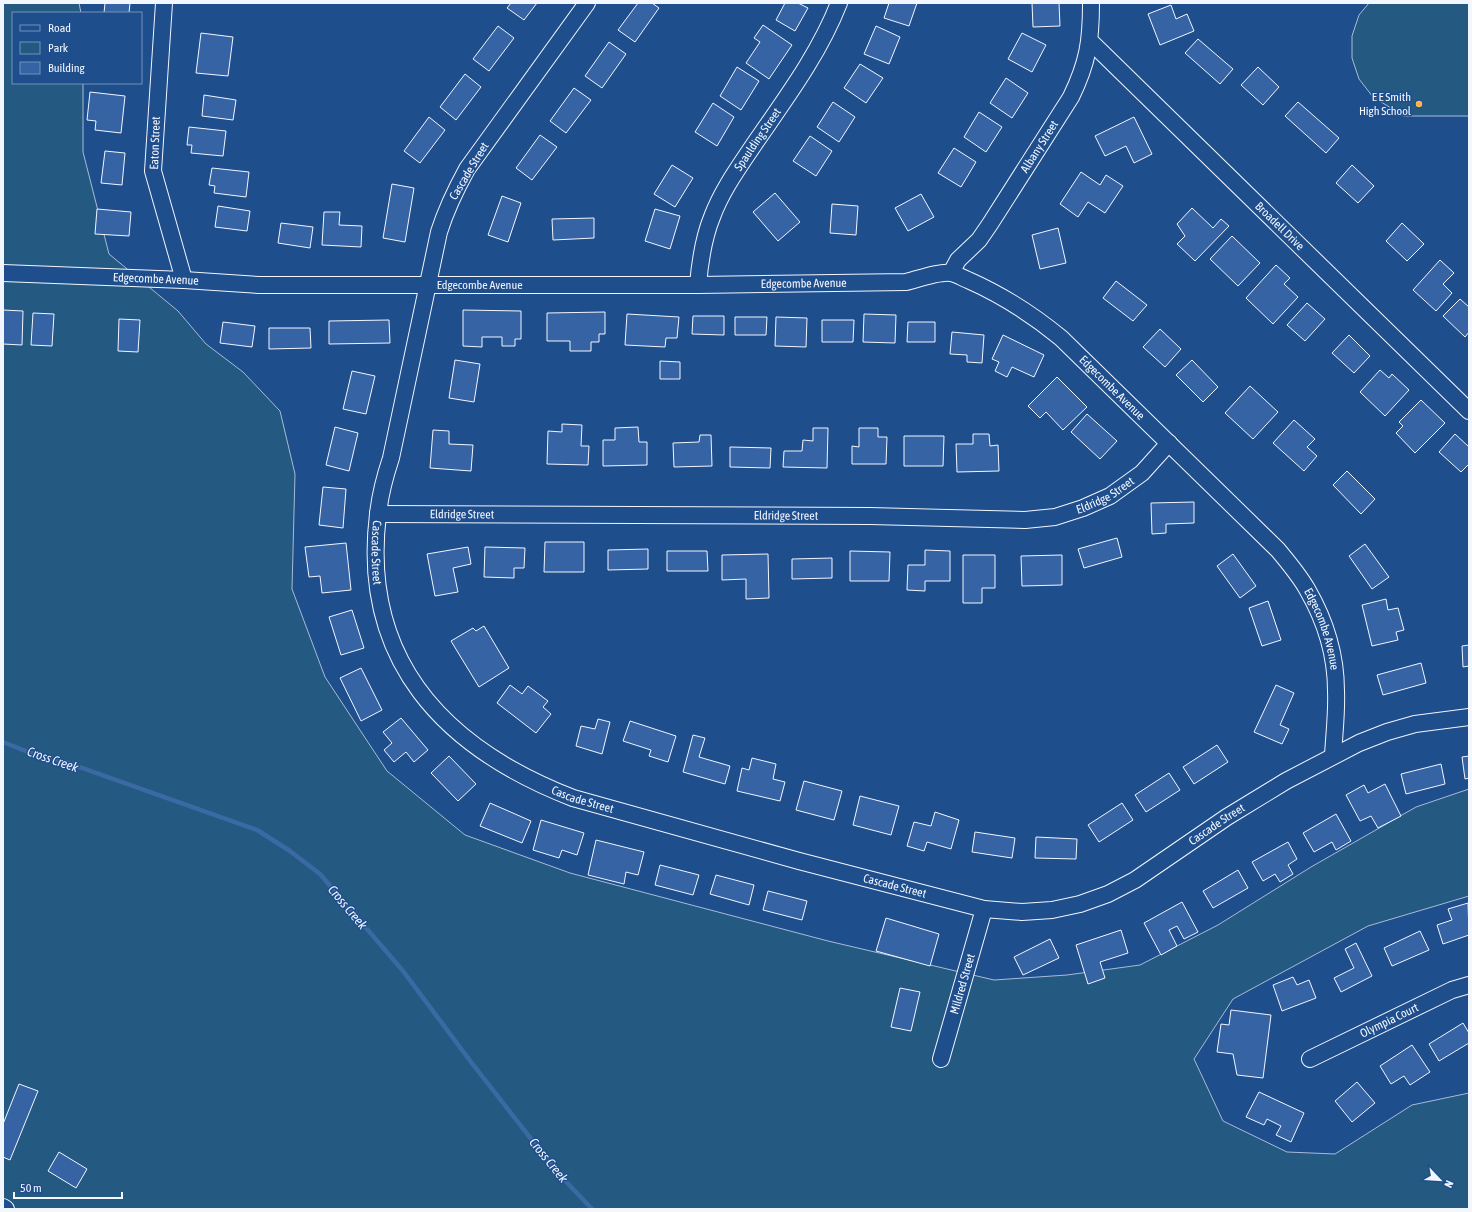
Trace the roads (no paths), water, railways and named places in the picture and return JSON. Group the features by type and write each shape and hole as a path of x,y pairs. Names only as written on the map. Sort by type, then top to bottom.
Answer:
{"street":[{"name":"Eaton Street","path":"164,3 153,171 184,280"},
{"name":"Cascade Street","path":"587,3 484,144 457,186 445,213 439,232 427,285 378,514 376,564 380,601 387,630 398,657 413,683 430,704 467,740 491,758 516,773 573,798 799,860 984,908 1022,912 1052,910 1080,904 1108,894 1135,880 1227,817 1286,781 1359,743 1387,732 1415,724 1469,717"},
{"name":"Spaulding Street","path":"698,285 703,244 712,216 725,189 812,59 831,24 839,3"},
{"name":"Albany Street","path":"951,273 958,260 979,240 990,224 1070,97 1086,61 1090,41 1091,3"},
{"name":"Broadell Drive","path":"1090,41 1469,410"},
{"name":"Edgecombe Avenue","path":"3,273 184,280 259,285 698,285 906,282 926,278 935,274 951,273 1013,303 1061,338 1278,550 1297,573 1308,589 1321,616 1330,644 1336,673 1333,756"},
{"name":"Eldridge Street","path":"378,514 862,516 1025,520 1055,517 1083,508 1110,496 1142,473 1169,443"},
{"name":"Mildred Street","path":"941,1059 984,908"},
{"name":"Olympia Court","path":"1310,1059 1452,990 1469,985"}],"waterway":[{"name":"Cross Creek","path":"3,742 28,752 68,763 257,830 290,851 320,874 403,971 471,1062 557,1172 592,1209"}],"place":[{"name":"E E Smith High School","path":"1419,104"}]}
